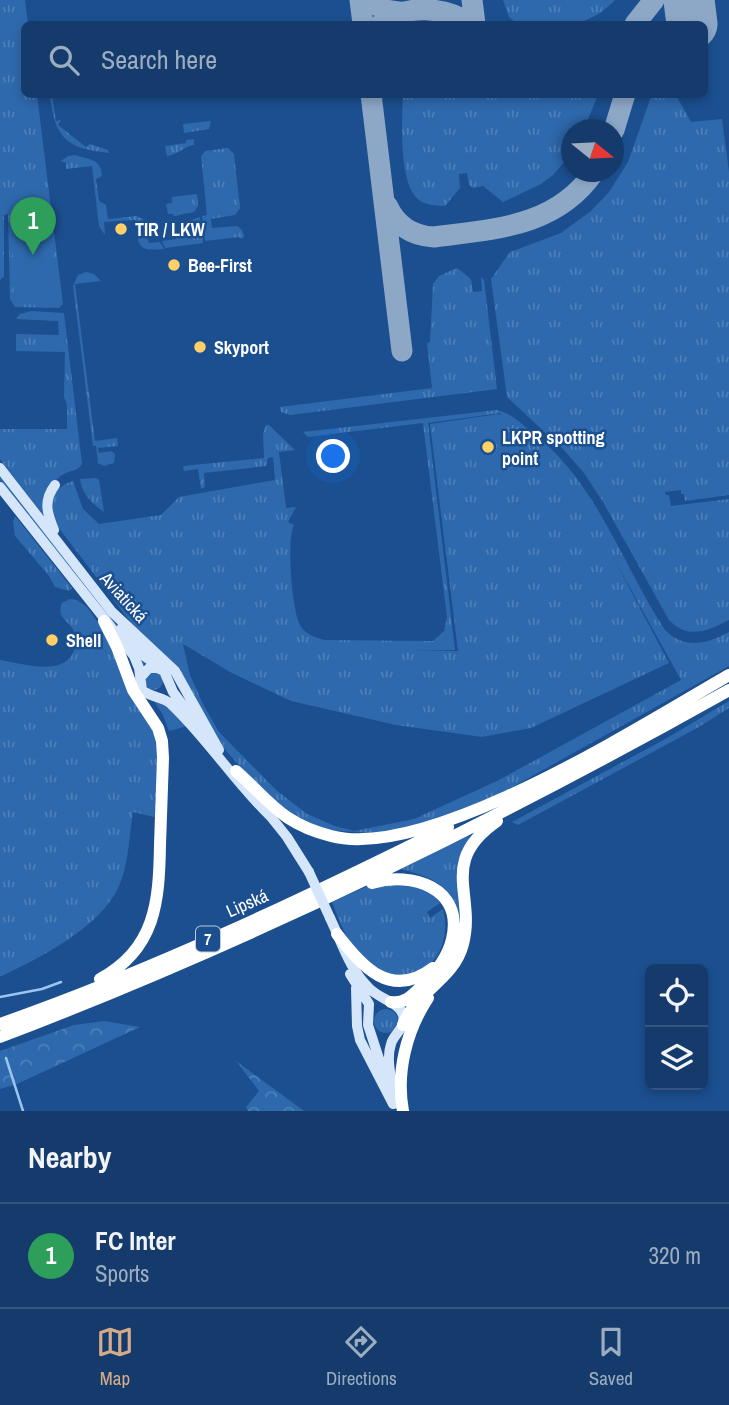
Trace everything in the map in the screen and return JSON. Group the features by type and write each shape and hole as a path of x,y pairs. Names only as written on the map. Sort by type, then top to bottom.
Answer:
{"highway":[{"path":"31,1013 46,1002 99,979 128,958 146,934 158,896 163,749 160,734 133,690 108,616"},
{"name":"7","path":"502,800 729,675"},
{"path":"141,686 159,715 167,737 167,777 162,801"},
{"name":"7","path":"529,799 729,690"},
{"path":"236,771 284,817 321,833 348,839 391,837 502,800"},
{"path":"400,1030 411,1008 439,982 457,960 464,939 461,878 470,848 491,825 529,799"},
{"name":"Lipská","path":"0,1037 166,970 332,895 529,799"},
{"name":"Lipská","path":"0,1024 274,910 502,800"},
{"path":"332,895 389,878 410,879 426,883 440,894 451,914 453,933 448,953 438,969 404,1002 389,1002"},
{"path":"338,934 365,967 382,977 394,980 421,976 436,966 448,953"},
{"path":"398,1110 403,1059 417,1018 439,982"}],"main road":[{"name":"Aviatická","path":"0,468 59,544 108,616 111,626 134,656 139,668 141,686"},
{"path":"55,485 49,494 46,509 59,544"},
{"name":"Aviatická","path":"0,487 108,616 175,671 219,750"},
{"path":"108,616 143,655 167,673 173,692 270,816"},
{"path":"161,668 149,668 142,674 141,686 149,695 171,704 288,837 309,872 347,958 357,974 375,994 402,1012 400,1030 391,1044 389,1056 398,1110"},
{"path":"155,696 167,689 169,680"},
{"path":"330,918 340,951 354,981 369,1004 368,1025 398,1110"},
{"path":"354,981 358,998 359,1036 398,1110"},
{"path":"369,1012 378,1003 389,1002"},
{"path":"368,1025 372,1033 379,1037 387,1038 400,1030"}],"green space":[{"path":"0,0 25,0 28,21 21,21 21,98 37,98 63,304 59,308 15,307 10,299 8,214 4,215 4,277 0,280"},
{"path":"503,0 615,0 604,10 583,21 514,21 509,17"},
{"path":"50,98 56,121 61,120 58,125 86,147 90,144 108,150 109,153 72,144 59,131 52,110"},
{"path":"403,98 597,98 588,119 561,119 561,166 553,175 541,184 503,202 483,186 473,188 469,185 467,173 459,174 460,188 445,206 419,200 407,180 403,151"},
{"path":"651,98 678,98 691,122 722,119 729,172 729,495 685,501 681,490 665,492 669,495 671,506 729,499 729,620 698,632 683,630 669,620 584,473 563,449 507,397 491,279 510,252 561,233 591,211 615,182 624,182 624,168"},
{"path":"211,121 209,129 184,133 183,124"},
{"path":"194,139 194,145 167,156 165,146"},
{"path":"228,148 234,154 240,208 235,215 211,219 212,228 237,226 244,236 242,239 239,237 205,241 202,216 207,215 201,156 205,151"},
{"path":"75,155 99,166 102,176 96,179 99,201 106,205 108,219 136,216 143,219 149,243 160,242 164,249 148,249 140,245 135,220 104,222 105,235 99,226 92,166 66,169 66,163 61,161"},
{"path":"197,194 198,206 194,212 174,216 168,214 166,204 172,203 172,197"},
{"path":"45,206 59,305 14,304 12,207"},
{"path":"200,217 203,243 165,248 162,241 176,239 176,233 189,231 191,220"},
{"path":"457,268 471,279 473,292 482,291 481,277 484,280 497,389 290,415 281,412 280,407 432,388 427,343 430,342 433,284 439,276"},
{"path":"86,272 94,274 101,281 75,284 95,441 117,438 118,446 98,448 99,453 111,451 115,454 114,463 104,466 98,463 96,446 93,446 73,286 78,275"},
{"path":"31,311 64,313 82,464 76,470 61,475 53,484 44,516 0,459 0,429 67,429 67,405 64,397 65,352 16,351 16,334 59,335 58,321 16,319 20,314"},
{"path":"497,410 507,414 556,453 575,476 592,500 665,630 688,643 712,640 729,632 729,666 509,789 471,807 392,834 324,830 288,813 251,779 221,745 198,706 52,519 52,506 57,491 73,481 83,509 99,524 161,515 179,497 275,480 273,457 268,458 266,466 204,473 205,487 201,489 198,469 184,471 183,466 264,458 263,434 266,425 269,425 295,450 279,452 286,508 296,507 288,522 294,525 290,545 291,576 295,608 301,627 312,636 325,640 433,641 444,631 447,617 423,423 308,437 303,432","holes":["500,413 501,416 499,414 430,424 458,651 411,650 455,650 428,423","613,557 681,680 499,780 414,819 354,831 307,814 276,790 219,732 190,675 183,644 232,673 291,701 396,725 482,737 531,728 669,663"]},
{"path":"0,474 145,664 143,665 0,480"},
{"path":"80,479 99,480 104,512 88,498"},
{"path":"15,516 72,588 69,591 55,587 15,536"},
{"path":"70,599 87,607 109,638 156,734 158,797 155,797 155,802 158,802 158,818 133,812 122,877 110,901 99,915 51,950 0,976 0,660 50,667 67,660 74,650 76,640 74,631 60,612 62,603"},
{"path":"154,672 160,675 163,681 160,687 154,690 148,687 145,681 148,675"},
{"path":"155,699 161,701 188,726 169,731"},
{"path":"729,701 729,708 699,727 518,825 512,822 667,738"},
{"path":"468,836 471,839 459,921 449,898 438,884 424,876 401,869"},
{"path":"412,882 435,896 440,903 427,912 430,918 443,909 445,924 440,950 424,969 413,974 400,975 374,968 357,952 347,937 332,902 368,886"},
{"path":"386,1009 395,1012 398,1021 395,1030 386,1033 377,1030 374,1021 377,1012"},
{"path":"104,1021 140,1027 17,1084 0,1089 0,1051 74,1025"},
{"path":"236,1061 304,1111 248,1111 246,1107 259,1091"}],"waterway":[{"path":"0,997 42,989 61,982"},
{"path":"6,1058 23,1111"}],"taxiway":[{"path":"360,0 363,21"},
{"path":"369,0 385,10 405,13"},
{"path":"472,0 475,21"},
{"path":"637,21 654,0"},
{"path":"386,21 413,10 437,11 465,21"},
{"path":"371,98 402,351"},
{"path":"617,119 624,98"},
{"path":"387,205 400,224 412,232 434,237 501,227 543,215 562,204 586,182"}],"runway":[{"path":"689,0 692,21"}],"place":[{"name":"TIR / LKW","path":"121,229"},
{"name":"FC Inter","path":"33,255"},
{"name":"Bee-First","path":"174,265"},
{"name":"Skyport","path":"200,347"},
{"name":"LKPR spotting point","path":"488,447"},
{"name":"Shell","path":"52,640"}]}
